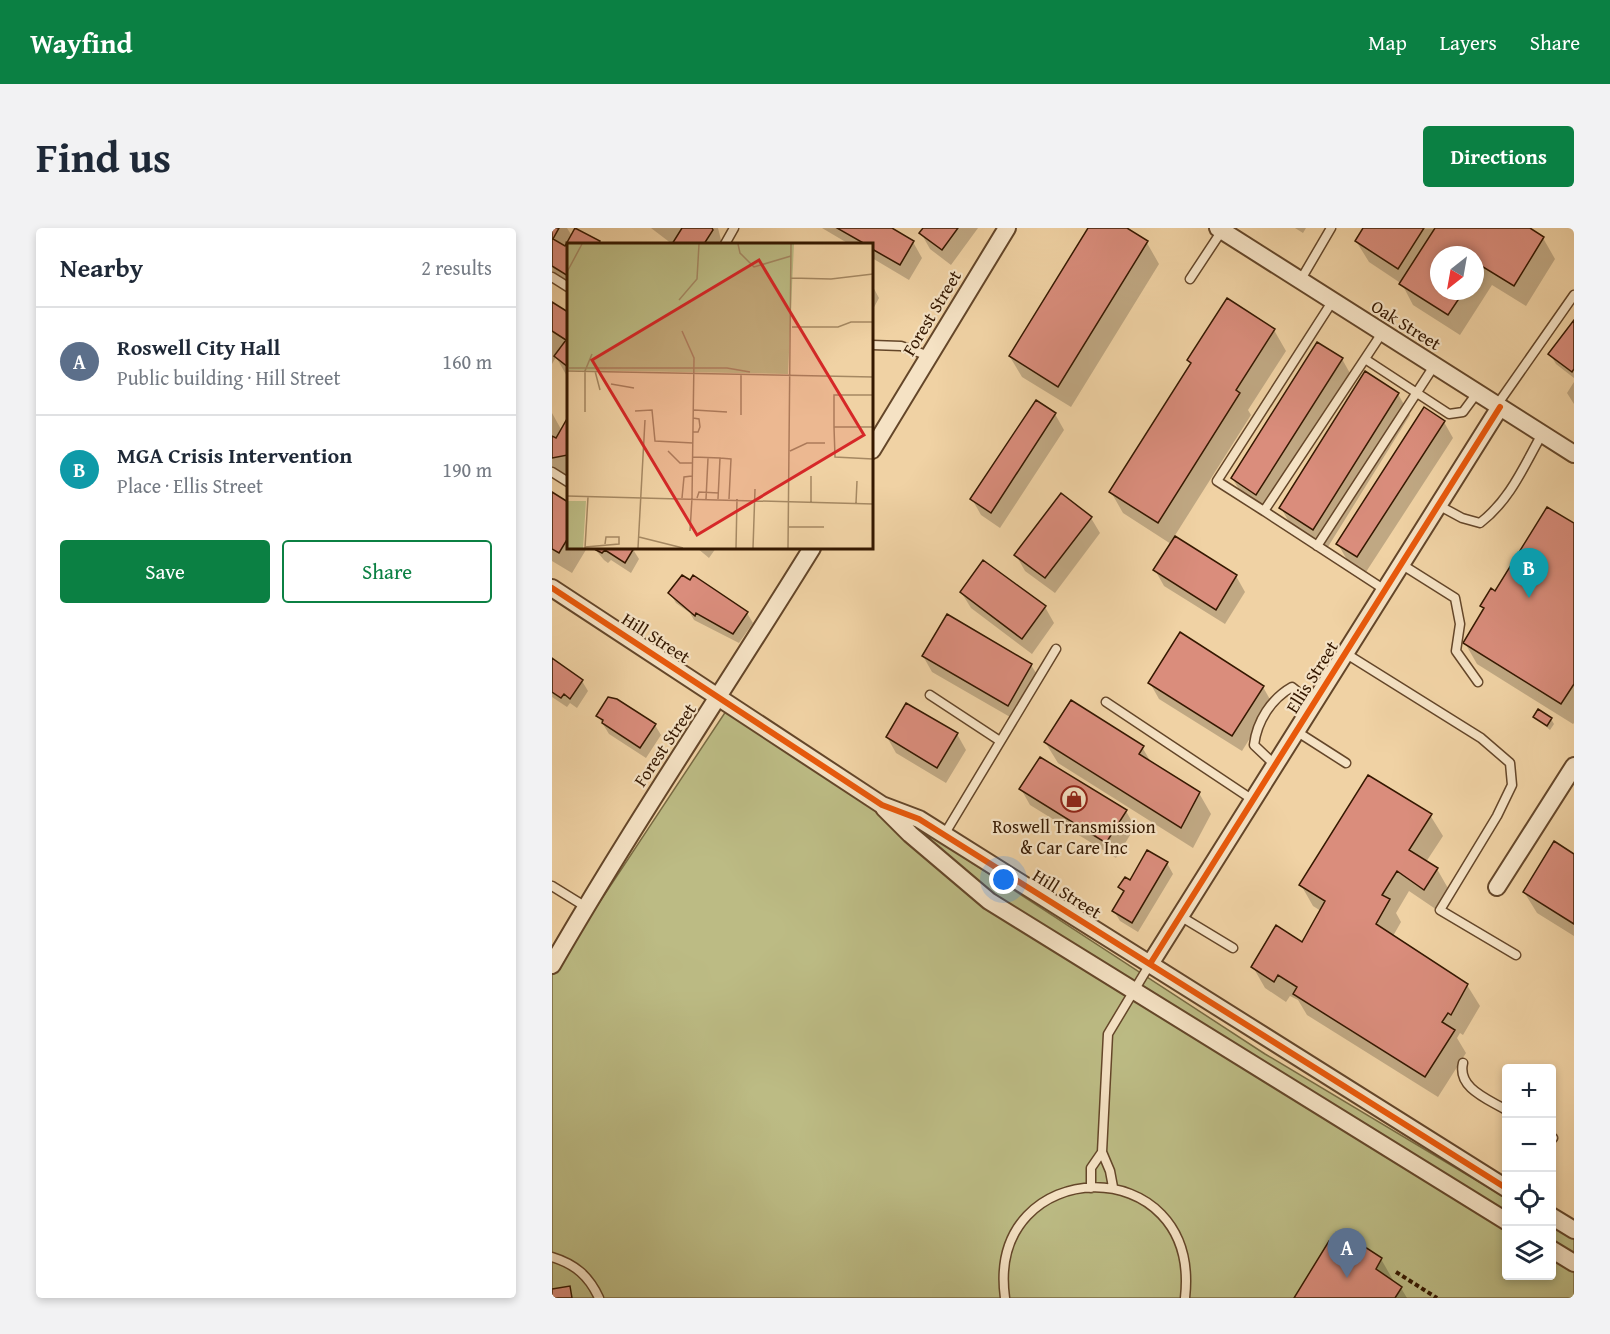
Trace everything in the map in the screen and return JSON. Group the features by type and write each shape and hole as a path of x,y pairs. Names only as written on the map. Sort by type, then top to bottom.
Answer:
{"street":[{"name":"Forest Street","path":"873,448 1007,228"},
{"name":"Oak Street","path":"1221,229 1332,302 1574,454"},
{"name":"Ellis Street","path":"1150,964 1498,406"},
{"name":"Forest Street","path":"552,965 619,851 720,698 811,549"},
{"name":"Hill Street","path":"552,588 882,805 910,834 989,901 1502,1219"},
{"path":"1497,887 1574,766"},
{"name":"Hill Street","path":"882,805 919,819 1502,1185"},
{"path":"1556,1219 1574,1230"},
{"path":"1556,1252 1574,1263"}],"lane":[{"path":"726,243 734,228"},
{"path":"1300,281 1331,228"},
{"path":"1190,279 1221,229"},
{"path":"552,277 567,286"},
{"path":"1498,406 1574,295"},
{"path":"1332,302 1217,481 1385,590"},
{"path":"1264,511 1382,333"},
{"path":"873,345 901,346 929,356"},
{"path":"1365,359 1455,415 1464,412 1477,393"},
{"path":"1317,546 1434,366"},
{"path":"1438,505 1462,518 1480,523 1497,510 1514,487 1542,434"},
{"path":"552,472 567,481"},
{"path":"1401,564 1455,598 1460,624 1456,651 1478,682"},
{"path":"944,835 1056,649"},
{"path":"1345,653 1481,738 1510,763 1512,785 1497,816 1440,910 1516,955"},
{"path":"1275,765 1254,745 1256,729 1282,693 1292,687 1313,704"},
{"path":"930,695 1000,741"},
{"path":"1106,702 1253,800"},
{"path":"1296,730 1346,764"},
{"path":"552,886 586,907"},
{"path":"1180,916 1233,948"},
{"name":"Ellis Street","path":"1113,1187 1110,1171 1102,1152 1108,1034 1150,964"},
{"path":"1463,1063 1461,1071 1471,1088 1502,1107"},
{"name":"Ellis Street","path":"1091,1188 1091,1168 1102,1152"},
{"path":"1005,1298 1002,1275 1010,1239 1032,1209 1063,1191 1113,1187 1132,1193 1160,1212 1180,1240 1188,1273 1185,1298"},
{"path":"552,1257 571,1263 592,1283 599,1298"}],"path":[{"path":"1396,1272 1437,1298"}],"shaded area":[{"path":"730,705 1265,1054 1502,1196 1502,1280 1556,1280 1556,1228 1574,1239 1574,1298 552,1298 552,974"}],"building":[{"path":"552,228 559,228 553,239 565,246 575,228 600,241 599,243 567,243 567,275 552,266"},
{"path":"682,228 712,228 713,230 705,243 673,243"},
{"path":"837,228 892,228 914,241 900,265 873,250 873,243 863,243"},
{"path":"923,228 958,228 942,250 919,233"},
{"path":"1088,228 1127,228 1148,241 1058,387 1009,356"},
{"path":"1363,228 1424,228 1398,269 1355,241"},
{"path":"1435,228 1530,228 1544,237 1514,286 1484,267 1484,246 1430,246 1430,300 1458,300 1448,315 1399,284"},
{"path":"1227,298 1275,329 1236,390 1240,393 1158,523 1109,492 1191,363 1187,360"},
{"path":"552,302 567,311 567,366 554,356 566,340 552,331"},
{"path":"1574,320 1574,369 1572,372 1548,354"},
{"path":"1317,342 1343,358 1256,495 1231,478"},
{"path":"1365,371 1399,393 1313,530 1279,508"},
{"path":"1036,400 1056,413 991,513 970,499"},
{"path":"1424,407 1445,421 1357,557 1336,544"},
{"path":"567,419 567,455 552,458 552,436 556,438"},
{"path":"552,492 567,501 567,540 559,553 552,549"},
{"path":"1061,493 1092,517 1045,578 1014,555"},
{"path":"1547,507 1574,523 1574,684 1561,704 1463,643 1484,608 1480,606 1491,588 1495,591"},
{"path":"1175,536 1237,575 1216,610 1153,570"},
{"path":"633,549 625,563 605,550 602,553 596,550"},
{"path":"983,560 1046,606 1022,639 960,592"},
{"path":"682,575 690,580 693,575 748,612 733,634 696,613 695,616 668,593"},
{"path":"947,614 1032,664 1008,706 922,656"},
{"path":"1180,632 1264,686 1232,736 1148,683"},
{"path":"552,658 583,680 570,699 564,694 561,698 552,692"},
{"path":"608,697 617,699 656,724 640,748 602,723 603,720 596,716"},
{"path":"1071,700 1144,746 1139,754 1200,792 1181,828 1044,742"},
{"path":"906,703 958,733 937,768 886,737"},
{"path":"1538,709 1552,718 1547,726 1533,717"},
{"path":"1040,757 1127,810 1106,843 1019,789"},
{"path":"1368,775 1432,814 1409,850 1438,868 1424,890 1397,871 1382,895 1390,899 1376,924 1468,984 1451,1015 1448,1013 1442,1022 1455,1030 1425,1077 1293,994 1297,987 1278,975 1274,982 1251,967 1276,925 1302,942 1325,901 1299,885"},
{"path":"1554,841 1574,854 1574,924 1523,892"},
{"path":"1147,850 1168,862 1132,923 1112,911 1124,891 1118,887 1125,877 1130,880"},
{"path":"1329,1241 1353,1257 1362,1245 1382,1258 1376,1269 1402,1287 1395,1298 1294,1298"},
{"path":"570,1286 572,1298 552,1298 552,1289"}],"cycle path":[{"path":"1150,964 1500,407"},
{"path":"552,588 882,805 919,819 1502,1185"}],"place":[{"name":"MGA Crisis Intervention","path":"1529,598"},
{"name":"Roswell Transmission & Car Care Inc","path":"1074,799"},
{"name":"Roswell City Hall","path":"1347,1278"}]}
